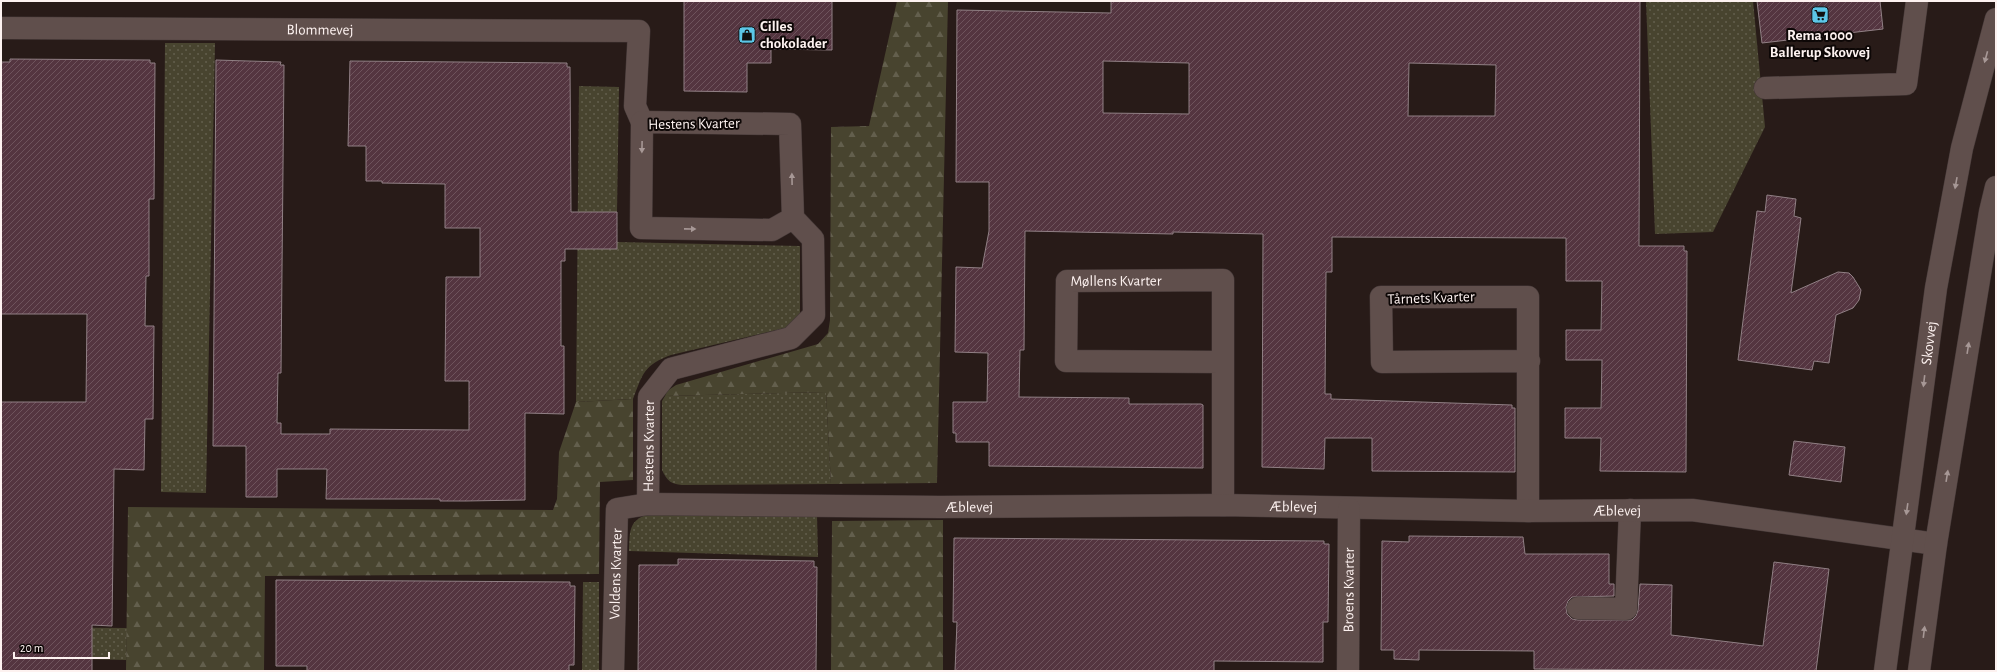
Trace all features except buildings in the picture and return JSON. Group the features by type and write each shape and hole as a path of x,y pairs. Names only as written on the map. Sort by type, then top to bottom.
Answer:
{"street":[{"path":"1765,88 1906,84 1917,1"},
{"name":"Skovvej","path":"1885,671 1936,288 1962,148 1996,19"},
{"name":"Blommevej","path":"1,28 639,32 635,106 642,122"},
{"name":"Hestens Kvarter","path":"648,504 649,397 671,369 792,338 814,314 813,239 793,218 790,124 642,122 641,228 772,230 793,218"},
{"path":"1919,671 1936,544 1990,212 1996,187"},
{"name":"Møllens Kvarter","path":"1222,362 1066,361 1067,281 1223,280 1223,505"},
{"name":"Tårnets Kvarter","path":"1528,511 1529,361 1528,297 1381,297 1382,362 1529,361"},
{"name":"Æblevej","path":"648,504 940,507 1223,505 1349,509 1528,511 1692,510 1936,544"},
{"name":"Voldens Kvarter","path":"613,671 617,508 648,504"},
{"name":"Broens Kvarter","path":"1348,671 1349,509"},
{"path":"1578,608 1626,609 1630,510"}],"green space":[{"path":"897,1 948,1 937,483 831,484 826,392 665,396 667,391 676,385 818,344 828,333 830,320 831,127 869,126"},
{"path":"1646,1 1753,1 1765,127 1713,232 1655,234"},
{"path":"165,43 215,43 206,493 161,492"},
{"path":"579,86 619,87 617,212 588,212 588,249 617,249 617,242 800,246 800,315 789,327 671,355 655,362 642,376 633,399 576,402"},
{"path":"826,392 831,484 682,485 675,484 670,481 662,470 662,401 665,396"},
{"path":"633,399 633,480 600,482 599,574 265,576 264,671 126,671 128,507 553,510 557,499 559,452 576,402"},
{"path":"649,514 817,515 818,557 629,551 630,533 634,523"},
{"path":"943,520 943,671 831,671 832,521"},
{"path":"583,582 599,582 599,671 582,671"},
{"path":"1,627 127,628 126,660 1,657"}],"place":[{"name":"Rema 1000 Ballerup Skovvej","path":"1820,15"},
{"name":"Cilles chokolader","path":"747,35"}]}
